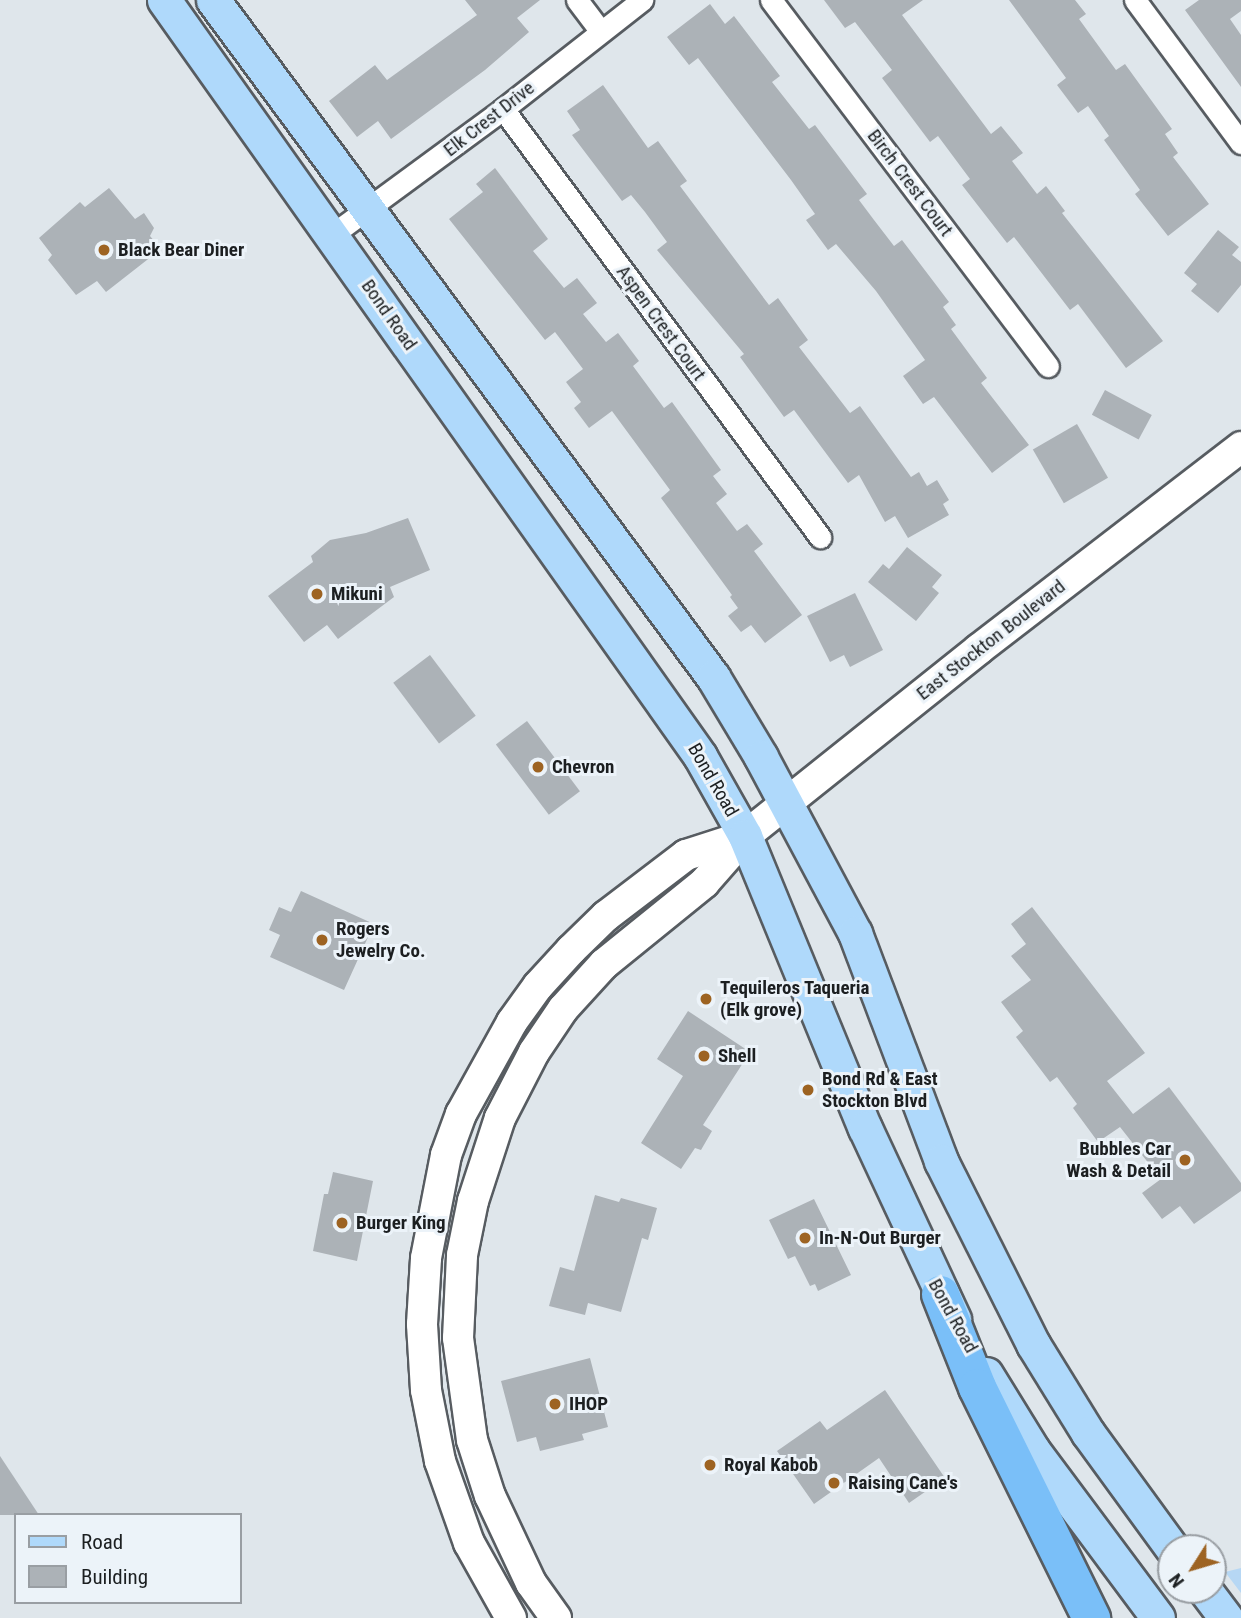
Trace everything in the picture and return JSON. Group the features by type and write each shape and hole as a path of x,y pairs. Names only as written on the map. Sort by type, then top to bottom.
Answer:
{"highway":[{"path":"940,1294 977,1387 1091,1618"}],"main road":[{"name":"Bond Road","path":"164,0 333,234 659,694 700,756 745,836 865,1128 940,1294 1033,1450 1158,1618"},
{"path":"213,0 713,677 787,803 855,933 942,1161 1033,1344 1088,1433 1162,1534"}],"street":[{"path":"577,0 600,31"},
{"name":"Elk Crest Drive","path":"333,234 503,109 642,0"},
{"name":"Birch Crest Court","path":"771,0 1048,366"},
{"path":"1135,0 1241,143"},
{"name":"Aspen Crest Court","path":"503,109 820,537"},
{"name":"East Stockton Boulevard","path":"556,1618 531,1583 490,1496 472,1440 462,1385 458,1338 462,1255 473,1201 500,1118 534,1052 563,1009 604,964 704,883 745,836 968,657 1241,447"},
{"name":"East Stockton Boulevard","path":"512,1618 469,1543 440,1461 426,1390 422,1324 426,1258 447,1151 461,1114 512,1022 538,986 571,950 606,916 686,855 745,836"},
{"path":"447,1151 458,1180 444,1249 439,1311 444,1327 458,1338"}],"shaded area":[{"path":"1241,1568 1241,1593 1227,1575 1227,1572"}],"building":[{"path":"465,0 540,0 517,18 529,32 485,70 391,139 378,121 357,137 329,101 375,65 387,80 477,15"},
{"path":"824,0 923,0 902,15 991,134 1001,126 1023,153 1012,161 1037,194 1046,186 1065,211 1062,213 1163,341 1126,368 1078,304 1070,310 1014,237 1007,243 962,185 970,179 938,136 930,142 882,78 892,70 855,22 845,28"},
{"path":"1009,0 1075,0 1086,14 1079,19 1116,70 1125,64 1172,129 1165,134 1178,153 1173,157 1209,204 1168,236 1135,194 1140,190 1104,140 1109,136 1088,106 1078,113 1057,85 1066,78"},
{"path":"1199,0 1241,0 1241,11 1230,19 1241,35 1241,87 1185,10"},
{"path":"710,4 725,24 734,16 780,76 772,82 809,129 815,125 867,194 859,200 874,220 894,246 902,240 949,302 943,307 956,325 951,329 987,378 981,383 1029,445 992,473 934,397 923,404 903,376 925,360 876,291 836,244 828,250 806,220 815,214 791,180 698,58 689,65 667,37"},
{"path":"603,85 648,148 658,141 687,181 680,186 769,305 778,298 808,340 799,347 850,413 860,406 911,477 919,472 927,486 937,480 949,500 943,504 949,515 908,538 895,516 885,522 859,475 848,483 794,410 784,417 740,357 744,354 657,250 667,242 645,212 631,195 622,201 572,135 580,130 567,111"},
{"path":"495,168 548,239 533,251 564,288 577,278 597,303 583,314 606,342 618,333 639,361 633,366 664,408 672,402 721,470 713,476 727,494 716,503 737,531 747,524 763,544 754,551 802,615 765,643 751,625 741,632 728,616 738,608 730,597 732,595 661,498 670,490 612,411 589,428 574,408 581,402 566,382 583,369 555,332 545,340 449,219 483,192 476,184"},
{"path":"109,188 135,219 144,213 154,228 150,236 161,249 106,292 97,281 76,295 48,260 52,255 39,238 80,202 85,207"},
{"path":"1218,230 1239,247 1232,255 1241,262 1241,285 1218,313 1191,291 1197,284 1184,273"},
{"path":"1105,390 1152,415 1139,440 1092,415"},
{"path":"1077,424 1108,478 1064,503 1033,450"},
{"path":"408,518 430,570 390,587 394,597 338,639 327,625 304,642 268,596 313,562 311,556 330,540 366,533"},
{"path":"907,547 942,575 932,587 939,593 916,621 868,582 883,564 889,569"},
{"path":"855,593 883,650 850,667 844,655 830,662 807,616"},
{"path":"430,655 476,716 439,743 393,683"},
{"name":"Chevron","path":"527,721 580,791 549,815 496,744"},
{"path":"301,891 374,924 344,990 270,957 280,935 269,930 279,907 291,912"},
{"path":"1032,907 1145,1053 1107,1081 1133,1114 1169,1087 1241,1183 1241,1191 1194,1224 1180,1206 1162,1219 1142,1193 1161,1179 1120,1127 1098,1142 1073,1108 1077,1104 1057,1077 1050,1082 1016,1037 1023,1031 1001,1002 1031,980 1011,956 1026,944 1011,924"},
{"path":"688,1011 750,1052 703,1125 712,1131 701,1150 695,1148 681,1169 641,1143 683,1076 657,1059"},
{"name":"Burger King","path":"333,1172 373,1181 357,1261 313,1251 324,1194 328,1194"},
{"path":"595,1195 619,1202 621,1198 657,1208 648,1240 642,1238 621,1312 588,1303 585,1315 549,1306 560,1267 574,1271"},
{"name":"In-N-Out Burger","path":"814,1199 851,1275 818,1291 815,1284 810,1286 795,1256 788,1259 769,1220"},
{"name":"IHOP","path":"590,1358 608,1427 582,1434 584,1440 540,1451 536,1437 517,1442 501,1381"},
{"path":"885,1390 945,1478 909,1503 879,1458 814,1504 777,1451 820,1421 827,1430"},
{"path":"0,1456 38,1513 0,1515"}],"place":[{"name":"Black Bear Diner","path":"104,250"},
{"name":"Mikuni","path":"317,594"},
{"name":"Chevron","path":"538,767"},
{"name":"Rogers Jewelry Co.","path":"322,940"},
{"name":"Tequileros Taqueria (Elk grove)","path":"706,999"},
{"name":"Shell","path":"704,1056"},
{"name":"Bond Rd & East Stockton Blvd","path":"808,1090"},
{"name":"Bubbles Car Wash & Detail","path":"1185,1160"},
{"name":"Burger King","path":"342,1223"},
{"name":"In-N-Out Burger","path":"805,1238"},
{"name":"IHOP","path":"555,1404"},
{"name":"Royal Kabob","path":"710,1465"},
{"name":"Raising Cane's","path":"834,1483"}]}
